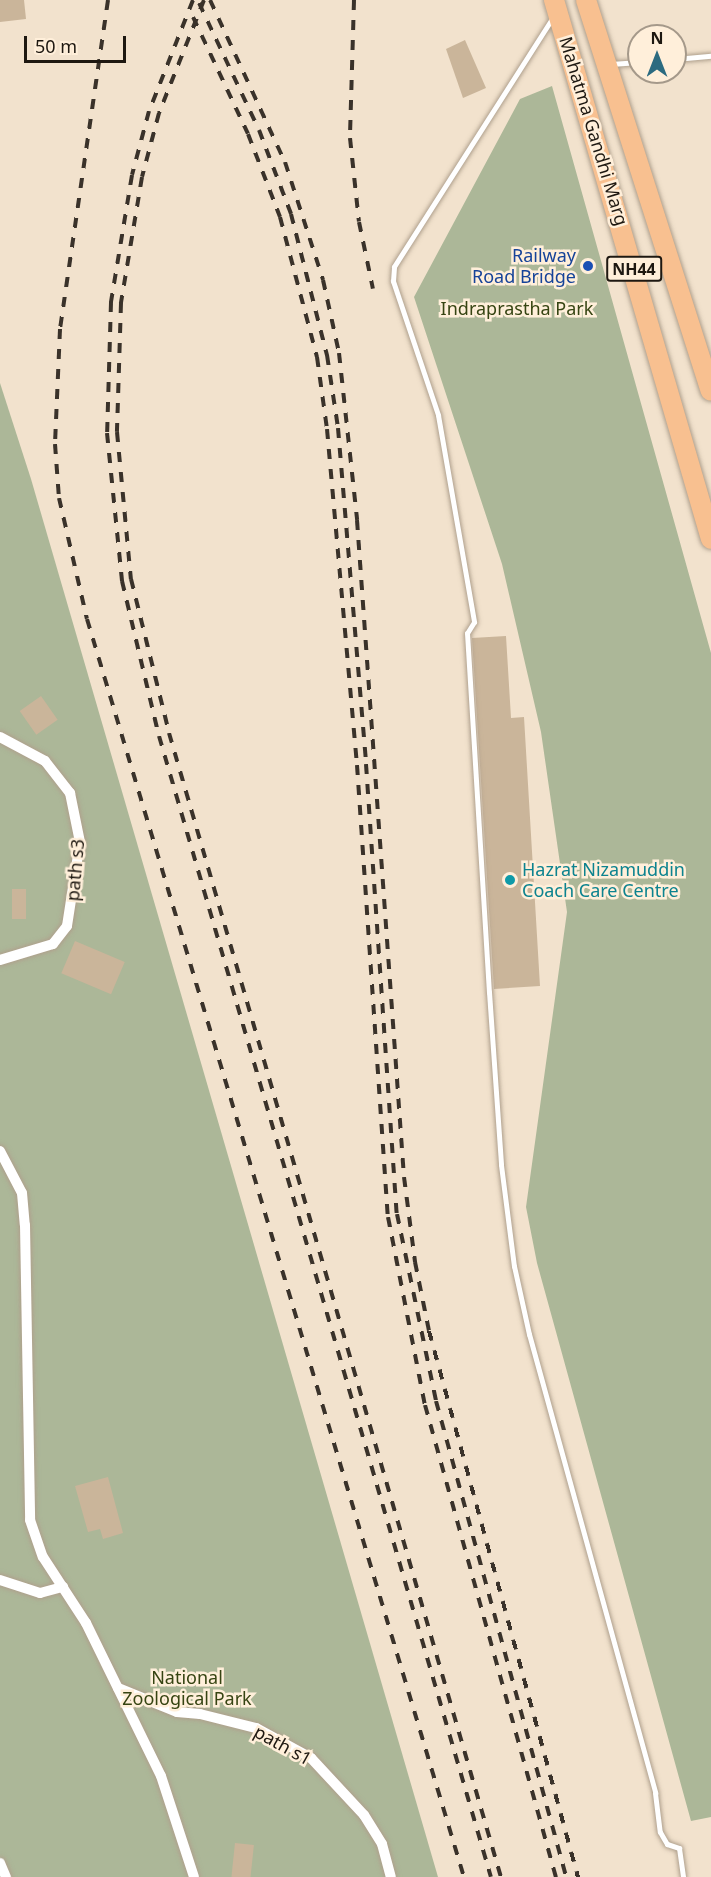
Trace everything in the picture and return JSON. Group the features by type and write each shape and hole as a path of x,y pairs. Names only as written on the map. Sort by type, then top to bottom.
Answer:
{"highway":[{"name":"Mahatma Gandhi Marg","path":"586,0 711,391"},
{"name":"Mahatma Gandhi Marg","path":"556,5 711,539"}],"street":[{"name":"path s3","path":"0,737 45,761 70,793 80,842 68,926 53,944 0,960"},
{"path":"0,1151 22,1193 25,1225 30,1520 43,1557 86,1623 161,1776 195,1877"},
{"path":"0,1580 40,1593 63,1587"},
{"name":"path s1","path":"118,1688 177,1712 200,1714 256,1728 311,1758 364,1815 382,1844 391,1877"},
{"path":"0,1863 6,1877"}],"lane":[{"path":"556,5 394,267 393,280 438,415 474,622 467,633 488,980 501,1165 514,1266 529,1334 655,1793 660,1832 667,1844 679,1848 682,1877"},
{"path":"687,58 711,56"},
{"path":"606,64 627,63"}],"green space":[{"name":"Indraprastha Park","path":"552,86 711,653 711,1817 691,1821 537,1263 526,1207 567,912 541,732 502,564 414,297 520,99"},
{"name":"National Zoological Park","path":"0,383 31,479 438,1877 0,1877"}],"building":[{"path":"0,0 24,0 26,19 0,22"},
{"path":"465,40 486,88 463,98 446,49"},
{"name":"Hazrat Nizamuddin Coach Care Centre","path":"506,636 511,718 524,717 540,986 494,989 472,638"},
{"path":"41,696 58,720 36,735 20,711"},
{"path":"12,889 26,889 26,919 12,919"},
{"path":"75,941 125,962 111,994 61,973"},
{"path":"108,1477 123,1533 103,1539 100,1529 88,1532 75,1486"},
{"path":"235,1843 254,1845 251,1877 231,1877"}],"railway":[{"path":"108,0 60,329 55,444 59,498 87,619 464,1877"},
{"path":"193,0 149,111 132,175 111,302 107,433 122,581 159,736 491,1877"},
{"path":"204,0 159,113 142,177 121,303 117,432 131,579 169,733 501,1877"},
{"path":"210,0 285,162 323,280 339,353 357,520 404,1177 415,1262 429,1331 578,1877"},
{"path":"354,0 350,138 359,222 373,289"},
{"path":"199,3 259,130 291,214 327,355 338,428 366,764 397,1214 436,1401 566,1877"},
{"path":"193,17 248,134 280,217 317,357 327,429 357,765 388,1217 425,1405 556,1877"}],"place":[{"name":"Railway Road Bridge","path":"588,266"},
{"name":"Hazrat Nizamuddin Coach Care Centre","path":"510,880"}]}
